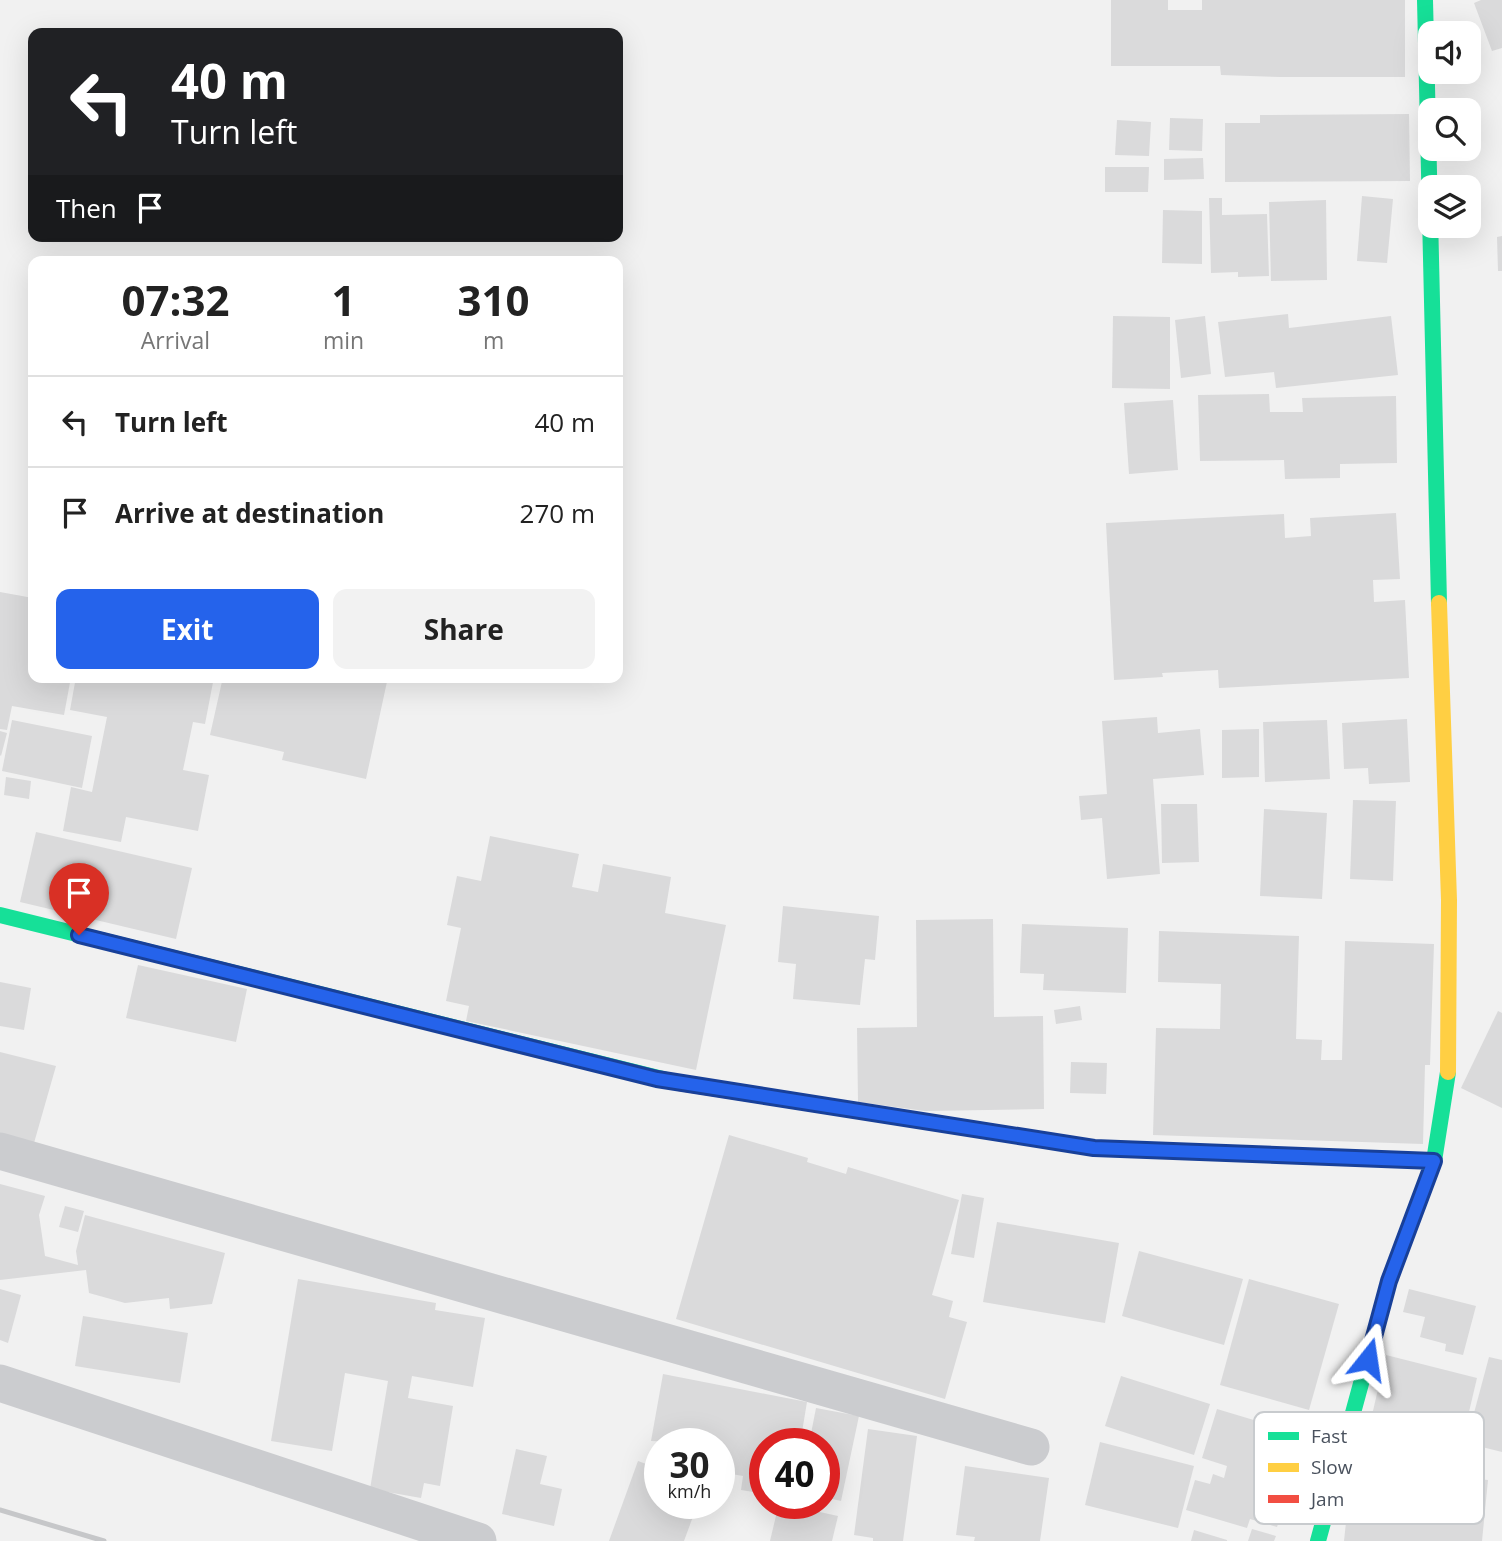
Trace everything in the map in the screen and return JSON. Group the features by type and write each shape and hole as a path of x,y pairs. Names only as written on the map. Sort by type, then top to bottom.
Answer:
{"street":[{"path":"1353,1412 1389,1281 1434,1161 1448,1085 1449,900 1434,472 1425,0"},
{"path":"0,915 657,1079 1094,1148 1434,1161"},
{"path":"0,1151 1031,1447"},
{"path":"0,1384 478,1541"},
{"path":"1318,1541 1323,1524"}],"building":[{"path":"1111,0 1168,0 1168,10 1202,10 1202,0 1405,0 1405,77 1221,75 1220,66 1111,66"},
{"path":"1481,0 1502,0 1502,48 1492,51 1474,3"},
{"path":"1409,114 1410,181 1225,182 1225,123 1260,123 1260,115"},
{"path":"1170,118 1203,119 1202,151 1169,150"},
{"path":"1117,120 1151,122 1149,156 1115,155"},
{"path":"1203,158 1204,179 1164,180 1164,159"},
{"path":"1105,167 1149,167 1148,192 1105,192"},
{"path":"1362,196 1393,199 1387,263 1357,261"},
{"path":"1209,198 1222,198 1222,215 1267,214 1269,276 1238,277 1238,272 1211,273"},
{"path":"1326,200 1327,280 1271,281 1269,202"},
{"path":"1163,210 1202,211 1202,264 1162,263"},
{"path":"1502,236 1502,271 1498,271 1497,237"},
{"path":"1288,314 1289,328 1391,316 1398,375 1276,388 1274,372 1225,377 1218,322"},
{"path":"1113,316 1170,317 1170,389 1112,388"},
{"path":"1205,316 1211,374 1181,378 1175,320"},
{"path":"1269,394 1270,412 1303,412 1302,398 1396,396 1397,463 1340,464 1340,478 1285,479 1284,460 1200,461 1198,395"},
{"path":"1173,400 1178,470 1129,474 1124,403"},
{"path":"1396,513 1400,579 1373,580 1374,602 1405,600 1409,678 1219,688 1218,670 1162,673 1163,677 1114,680 1106,523 1284,514 1285,538 1311,536 1310,518"},
{"path":"0,592 28,597 28,683 70,683 64,715 12,706 7,730 0,729"},
{"path":"75,683 213,683 205,724 193,722 183,770 209,775 198,831 126,817 121,842 63,831 71,787 92,792 107,717 70,710"},
{"path":"222,683 387,683 366,779 282,760 284,752 210,735"},
{"path":"1157,717 1158,733 1200,729 1204,775 1153,779 1160,874 1107,879 1102,818 1081,820 1079,796 1107,794 1102,721"},
{"path":"1407,719 1410,782 1369,784 1368,768 1344,769 1342,723"},
{"path":"12,720 92,736 82,788 2,771"},
{"path":"1327,720 1330,779 1265,782 1263,722"},
{"path":"1259,729 1259,777 1222,778 1222,730"},
{"path":"0,731 7,733 1,756 0,755"},
{"path":"6,777 31,781 29,799 4,795"},
{"path":"1353,800 1396,801 1393,881 1350,879"},
{"path":"1161,804 1197,804 1199,862 1162,863"},
{"path":"1264,809 1327,813 1322,899 1260,896"},
{"path":"36,832 192,868 176,939 20,902"},
{"path":"490,836 579,854 572,887 598,892 603,864 671,877 665,913 726,925 696,1070 466,1021 469,1006 446,1001 461,928 447,925 457,876 481,881"},
{"path":"783,906 879,916 875,960 865,959 860,1005 793,999 796,964 778,962"},
{"path":"993,919 994,1017 1043,1016 1044,1109 925,1111 858,1102 857,1028 917,1027 916,920"},
{"path":"1022,924 1128,928 1126,993 1043,990 1044,974 1020,973"},
{"path":"1159,931 1299,936 1296,1039 1322,1040 1321,1060 1342,1060 1345,941 1434,944 1430,1065 1425,1065 1423,1144 1153,1135 1156,1028 1220,1029 1221,984 1158,982"},
{"path":"138,965 247,989 236,1042 126,1018"},
{"path":"0,982 31,988 24,1030 0,1026"},
{"path":"1080,1006 1082,1020 1056,1024 1054,1010"},
{"path":"1498,1011 1502,1013 1502,1108 1461,1088"},
{"path":"0,1052 56,1066 32,1150 0,1140"},
{"path":"1071,1062 1107,1063 1106,1094 1070,1093"},
{"path":"729,1135 808,1158 807,1162 846,1174 848,1167 959,1200 932,1295 953,1301 949,1317 967,1322 945,1399 676,1319"},
{"path":"0,1184 45,1196 39,1215 45,1256 78,1265 76,1251 85,1215 225,1253 212,1304 170,1309 169,1298 125,1303 89,1293 86,1270 0,1280"},
{"path":"962,1194 984,1198 974,1258 951,1254"},
{"path":"65,1206 84,1211 78,1232 59,1227"},
{"path":"997,1222 1119,1243 1105,1323 983,1302"},
{"path":"1139,1251 1243,1279 1224,1345 1122,1316"},
{"path":"298,1279 436,1303 435,1310 485,1318 473,1387 412,1376 408,1398 453,1406 440,1486 424,1483 421,1498 370,1489 388,1381 345,1373 332,1451 271,1441"},
{"path":"1249,1279 1339,1304 1309,1410 1220,1385"},
{"path":"0,1289 21,1295 8,1343 0,1340"},
{"path":"1409,1289 1476,1306 1463,1355 1445,1351 1446,1344 1420,1337 1425,1317 1403,1312"},
{"path":"83,1316 188,1333 180,1383 75,1366"},
{"path":"1386,1355 1477,1378 1469,1412 1373,1412"},
{"path":"1489,1357 1502,1360 1502,1452 1484,1448 1484,1412 1474,1412"},
{"path":"663,1374 807,1402 803,1428 749,1428 749,1491 741,1490 743,1476 735,1475 735,1428 653,1428"},
{"path":"1121,1376 1210,1404 1194,1455 1105,1426"},
{"path":"816,1408 859,1416 841,1501 840,1428 812,1428"},
{"path":"1217,1409 1254,1420 1254,1520 1250,1519 1247,1528 1186,1510 1195,1480 1210,1484 1213,1474 1224,1478 1227,1466 1202,1458"},
{"path":"868,1429 917,1436 903,1541 873,1541 873,1538 854,1535"},
{"path":"1100,1442 1194,1466 1178,1528 1085,1505"},
{"path":"516,1449 547,1456 540,1484 562,1489 554,1526 502,1514"},
{"path":"638,1461 644,1463 644,1519 692,1519 684,1541 609,1541"},
{"path":"965,1466 1049,1478 1040,1541 974,1541 975,1537 956,1535"},
{"path":"1484,1480 1488,1480 1484,1521"},
{"path":"775,1519 837,1519 832,1541 770,1541"},
{"path":"1346,1524 1484,1524 1482,1541 1344,1541"},
{"path":"1252,1529 1276,1536 1274,1541 1248,1541"},
{"path":"1194,1530 1227,1540 1227,1541 1191,1541"}],"railway":[{"path":"0,1510 104,1541"}],"traffic: fast":[{"path":"1425,0 1439,603"},
{"path":"0,915 679,1083"},
{"path":"1353,1412 1389,1281 1434,1161 1448,1072"},
{"path":"955,1126 1094,1148 1434,1161"},
{"path":"1318,1541 1323,1524"}],"traffic: slow":[{"path":"1439,603 1449,900 1448,1072"}],"traffic: jam":[{"path":"679,1083 955,1126"}],"route":[{"path":"79,935 657,1079 1094,1148 1434,1161 1389,1281 1368,1359"}]}
